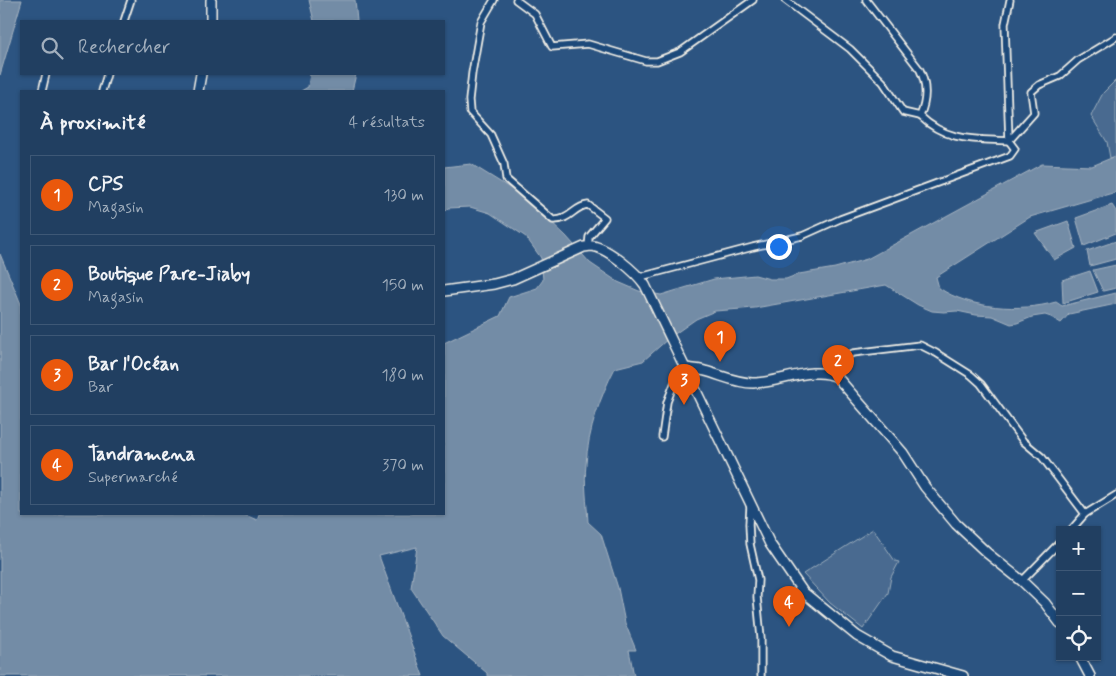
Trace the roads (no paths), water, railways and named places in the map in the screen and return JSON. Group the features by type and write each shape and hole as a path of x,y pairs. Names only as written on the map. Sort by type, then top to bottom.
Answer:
{"main road":[{"path":"211,0 211,20"},
{"path":"198,90 201,75"},
{"path":"445,291 494,284 513,279 586,247 593,246 609,254 642,281 770,544 803,592 857,636 892,656 963,676"},
{"path":"685,368 705,371 734,381 754,383 780,380 811,373 831,374 842,382 903,453 925,487 956,524 987,553 1022,581 1045,603 1056,618"},
{"path":"1082,661 1090,676"}],"street":[{"path":"124,20 131,0"},
{"path":"494,0 481,22 472,73 469,100 470,112 491,135 504,164 506,179 553,220 565,219 583,205 588,204 605,218 589,237 586,247"},
{"path":"516,0 535,14 552,46 588,44 646,61 657,61 680,52 753,0"},
{"path":"786,0 850,49 883,82 903,112 920,116 930,125 958,138 1009,141"},
{"path":"866,0 920,70 924,78 926,97 920,116"},
{"path":"642,281 753,246 802,236 840,219 1010,156 1015,149 1009,141 1005,24 1010,0"},
{"path":"1009,141 1034,113 1031,92 1039,85 1060,76 1078,60 1116,37"},
{"path":"42,90 46,75"},
{"path":"102,90 107,75"},
{"path":"831,374 841,359 853,353 920,344 971,375 981,384 1022,441 1042,457 1085,514"},
{"path":"662,437 667,402 679,371 685,368"},
{"path":"1074,526 1085,514 1116,495"},
{"path":"750,502 750,544 758,580 757,597 761,638 761,676"},
{"path":"1022,581 1056,546"}],"place":[{"name":"CPS","path":"720,362"},
{"name":"Boutique Pare-Jiaby","path":"838,386"},
{"name":"Bar l'Océan","path":"684,405"},
{"name":"Tandramena","path":"789,627"}]}
